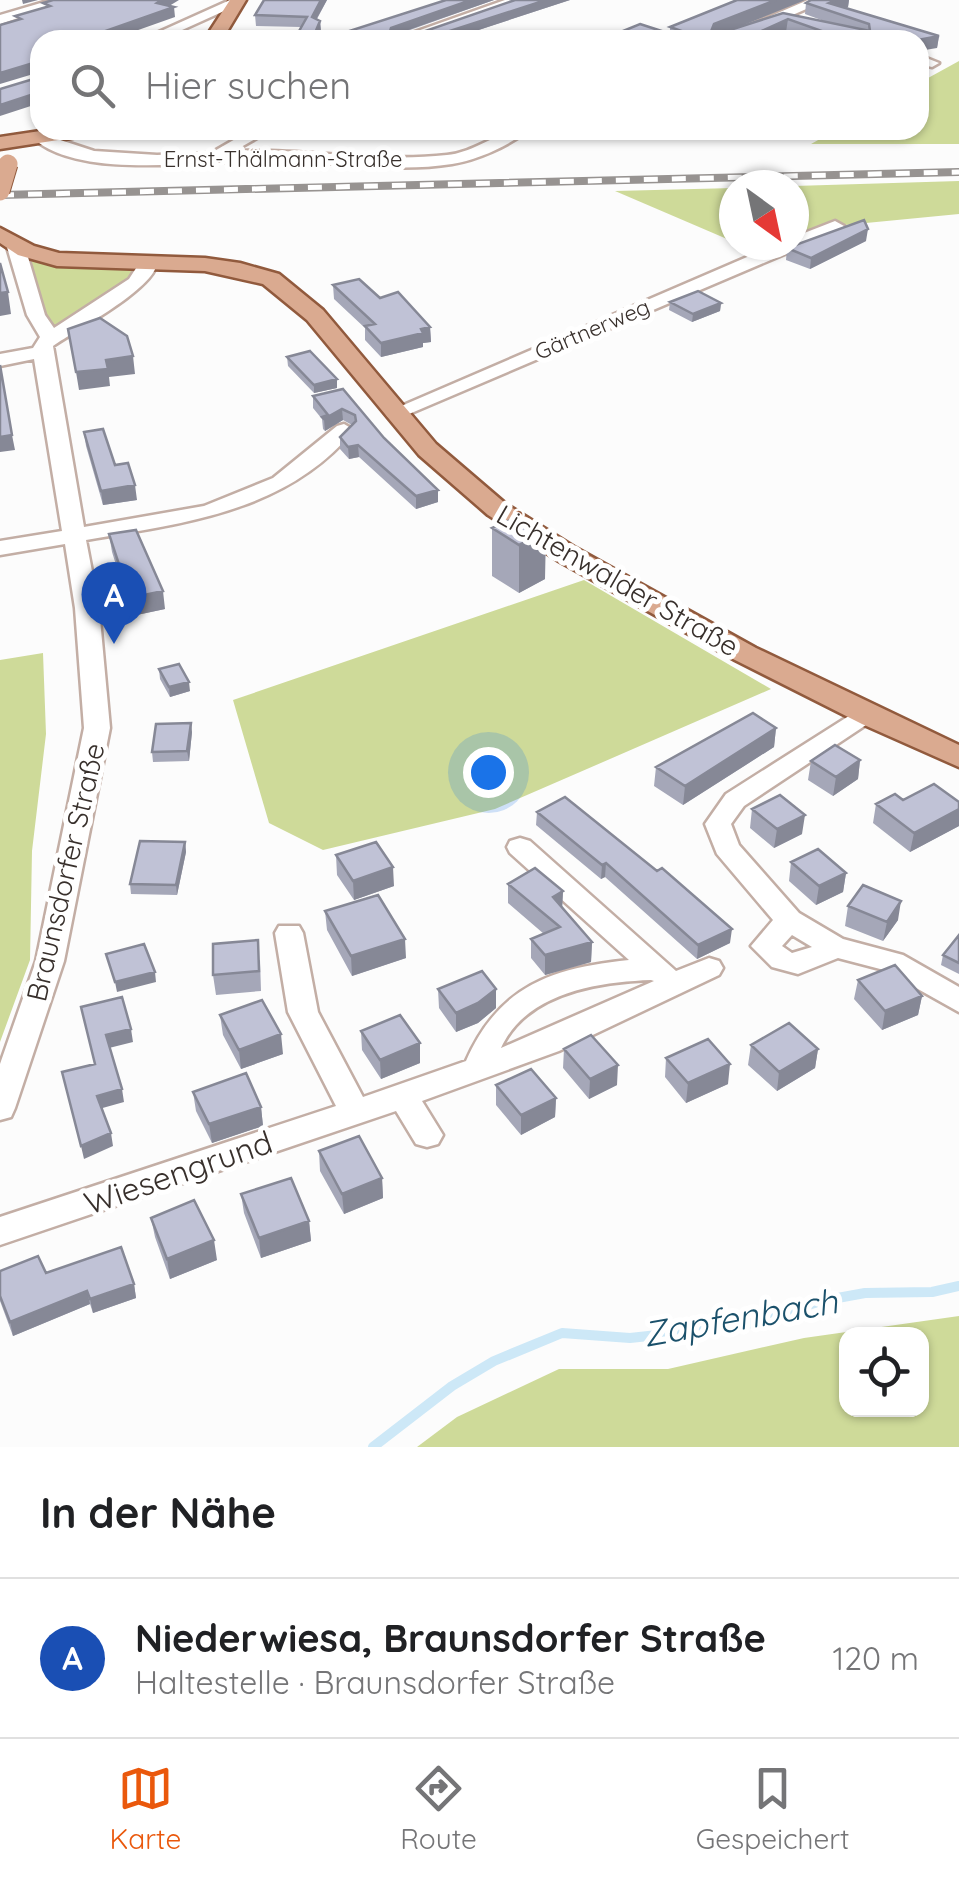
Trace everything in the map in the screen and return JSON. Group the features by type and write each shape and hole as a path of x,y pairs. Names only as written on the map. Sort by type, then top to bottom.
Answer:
{"main road":[{"path":"219,30 237,1"},
{"path":"0,191 8,164 6,143 33,140"},
{"name":"Lichtenwalder Straße","path":"8,241 67,260 233,266 278,282 307,307 395,413 466,486 524,528 654,605 863,715 959,756"}],"street":[{"path":"0,20 66,0"},
{"path":"428,30 519,0"},
{"path":"747,30 820,0"},
{"path":"171,30 237,1"},
{"path":"782,16 813,26"},
{"name":"Ernst-Thälmann-Straße","path":"44,140 66,150 110,156 449,160 496,140"},
{"path":"213,156 244,140"},
{"name":"Gärtnerweg","path":"809,237 835,226"},
{"name":"Braunsdorfer Straße","path":"0,1108 50,961 98,728 89,626 46,345 8,241"},
{"name":"Gärtnerweg","path":"395,413 754,260"},
{"path":"0,360 46,345 136,284 148,264"},
{"path":"0,548 208,512 281,482 344,430"},
{"path":"863,715 736,800 718,824 726,848 789,920 834,946 894,962 959,1001"},
{"path":"520,847 667,976"},
{"path":"290,933 304,1012 355,1112"},
{"name":"Wiesengrund","path":"477,1069 500,1023 518,1006 586,979 667,976 709,968"},
{"name":"Wiesengrund","path":"0,1231 404,1096 548,1043 667,976"},
{"path":"404,1096 427,1135"}],"green space":[{"path":"959,61 959,144 811,144 818,140 929,140 929,78"},
{"path":"959,181 959,214 835,226 809,237 809,186"},
{"path":"719,188 719,236 615,191"},
{"path":"16,247 147,271 50,337"},
{"path":"584,580 771,689 495,809 323,850 269,823 233,700"},
{"path":"43,653 46,734 32,851 30,960 0,1042 0,660"},
{"path":"959,1316 959,1447 417,1447 457,1417 559,1369 668,1369 839,1333 839,1417 929,1417 929,1327 882,1327"}],"building":[{"path":"162,0 157,3 174,7 109,30 30,30 30,64 0,73 0,25 21,19 15,16 50,6 43,3"},
{"path":"264,0 321,0 312,17 320,21 316,30 300,30 307,17 255,15"},
{"path":"446,0 471,0 390,30 352,30"},
{"path":"515,0 546,0 453,30 428,30"},
{"path":"737,0 776,0 714,24 712,29 720,30 670,27"},
{"path":"837,0 829,3 919,30 870,30 869,24 806,3"},
{"path":"783,13 865,30 819,30 788,19 764,30 730,30"},
{"path":"640,24 658,30 625,30"},
{"path":"30,80 30,95 0,105 0,89"},
{"path":"864,220 868,229 811,258 809,240"},
{"path":"0,263 8,292 0,293"},
{"path":"359,279 380,298 398,292 430,327 421,329 423,333 381,343 365,326 375,324 333,285"},
{"path":"698,291 721,303 693,314 670,302"},
{"path":"100,318 127,336 133,356 106,360 108,369 76,372 68,329"},
{"path":"310,351 337,379 314,385 287,357"},
{"path":"0,365 12,435 0,437"},
{"path":"343,389 384,438 438,490 416,496 358,445 348,447 340,437 356,421 355,415 342,409 324,419 328,415 313,396"},
{"path":"103,429 115,465 128,463 135,485 101,491 84,432"},
{"path":"519,516 546,532 519,545 492,528"},
{"path":"136,530 163,591 130,598 109,534"},
{"path":"179,664 189,682 169,687 159,669"},
{"path":"753,713 776,728 685,786 656,767"},
{"path":"191,723 187,751 152,752 156,724"},
{"path":"835,745 860,760 836,777 811,761"},
{"path":"934,784 959,802 959,809 914,833 876,804 895,794 903,800"},
{"path":"780,795 805,815 777,829 752,809"},
{"path":"565,797 657,871 662,868 732,929 698,945 606,863 602,865 537,812"},
{"path":"140,841 185,842 176,885 130,884"},
{"path":"376,842 393,867 353,881 336,855"},
{"path":"818,849 846,873 819,886 791,862"},
{"path":"535,868 563,891 553,897 592,942 545,955 531,939 560,927 508,884"},
{"path":"863,885 901,901 887,922 848,906"},
{"path":"378,895 405,939 351,956 325,911"},
{"path":"959,935 959,963 943,955"},
{"path":"258,940 259,971 213,975 213,944"},
{"path":"144,944 155,972 115,982 106,954"},
{"path":"895,965 922,996 885,1011 858,980"},
{"path":"482,971 496,989 456,1013 438,989"},
{"path":"122,997 131,1029 106,1035 122,1089 97,1096 111,1133 81,1146 62,1072 95,1064 81,1007"},
{"path":"262,1000 281,1034 239,1050 220,1015"},
{"path":"400,1015 420,1043 380,1060 361,1031"},
{"path":"789,1023 818,1049 779,1072 751,1045"},
{"path":"591,1035 618,1065 590,1079 564,1049"},
{"path":"708,1039 730,1064 688,1083 666,1058"},
{"path":"531,1069 556,1098 521,1115 496,1085"},
{"path":"246,1073 261,1107 209,1124 193,1092"},
{"path":"359,1136 382,1178 342,1194 319,1151"},
{"path":"291,1178 309,1221 259,1238 241,1194"},
{"path":"194,1200 214,1240 167,1259 151,1218"},
{"path":"121,1247 134,1284 90,1299 87,1291 10,1322 0,1296 0,1271 38,1256 46,1273"}],"waterway":[{"name":"Zapfenbach","path":"373,1447 452,1386 494,1361 562,1333 630,1338 694,1331 748,1324 821,1301 865,1293 932,1292 959,1286"}],"railway":[{"path":"0,195 959,172"}],"place":[{"name":"Niederwiesa, Braunsdorfer Straße","path":"114,644"}]}
